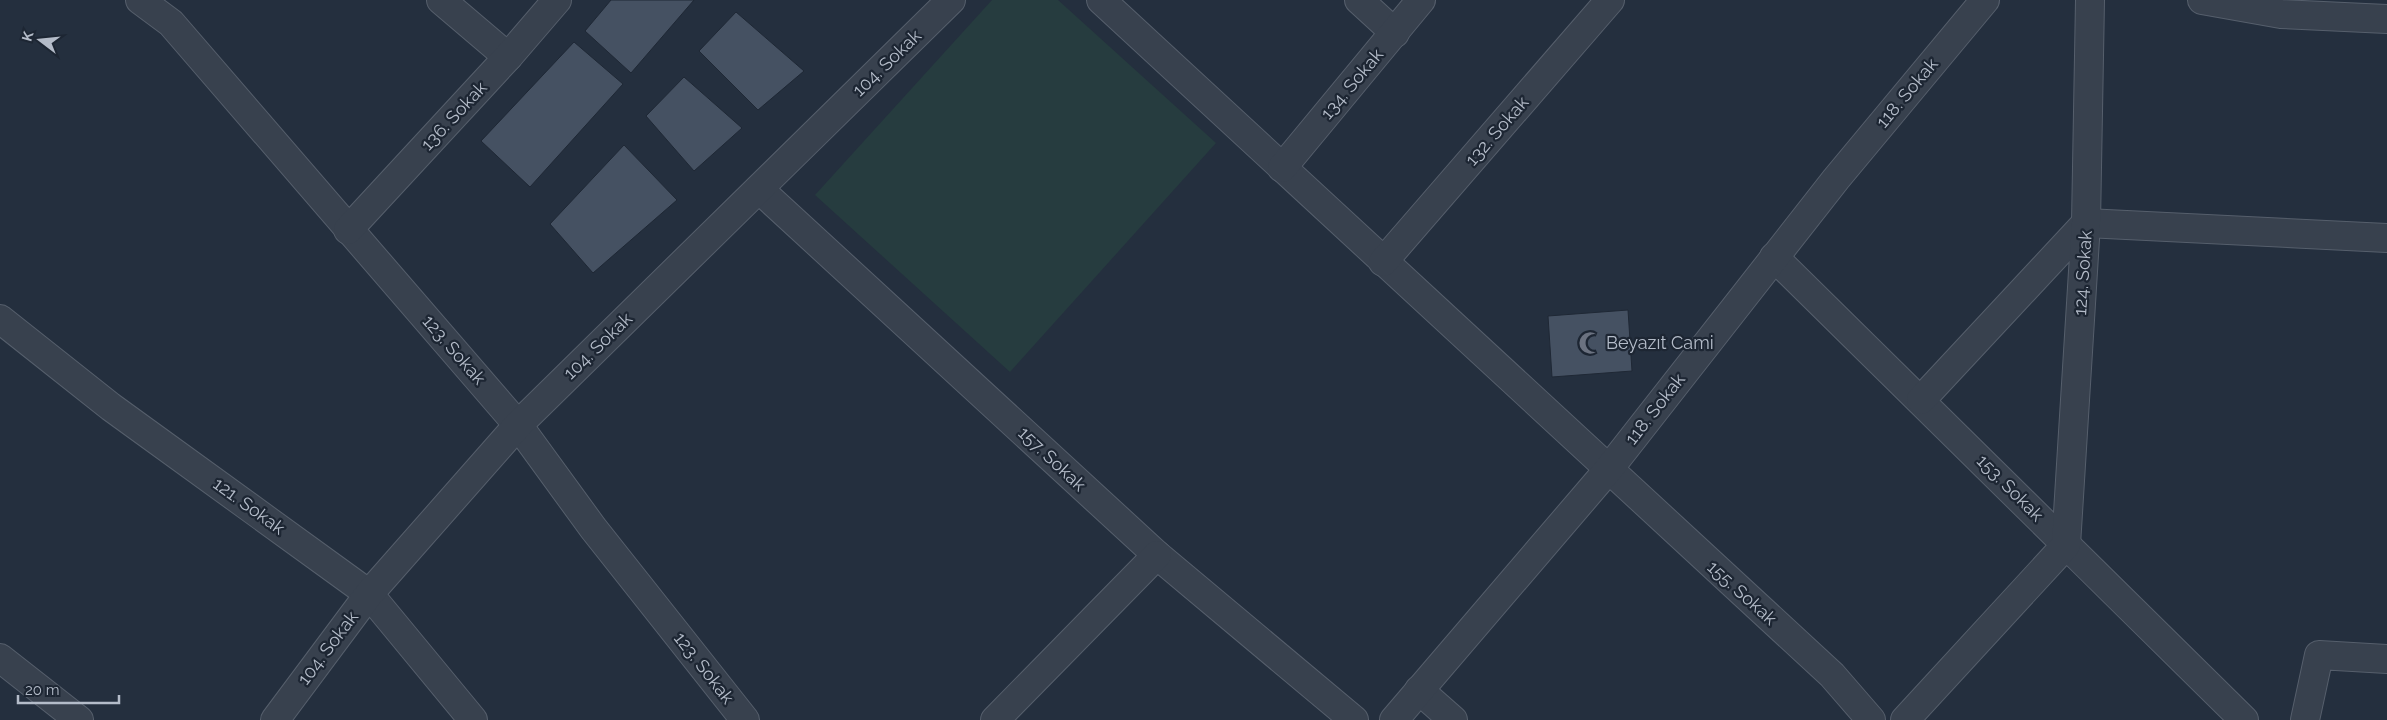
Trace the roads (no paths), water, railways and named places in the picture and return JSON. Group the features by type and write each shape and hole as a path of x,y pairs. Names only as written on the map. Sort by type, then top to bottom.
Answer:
{"street":[{"name":"123. Sokak","path":"140,0 171,23 348,230 518,424 593,528 745,720"},
{"path":"441,0 508,57"},
{"name":"136. Sokak","path":"348,230 508,57 557,0"},
{"name":"104. Sokak","path":"274,720 369,594 518,424 951,0"},
{"name":"155. Sokak","path":"1101,0 1832,675 1872,720"},
{"path":"1359,0 1394,32"},
{"name":"134. Sokak","path":"1282,168 1421,0"},
{"name":"132. Sokak","path":"1383,262 1610,0"},
{"name":"118. Sokak","path":"1394,720 1608,470 1836,178 1984,0"},
{"name":"124. Sokak","path":"2066,545 2086,223 2090,0"},
{"path":"2202,0 2281,14 2331,8 2387,19"},
{"name":"157. Sokak","path":"759,189 1156,555 1354,720"},
{"path":"1921,400 2086,223 2387,238"},
{"name":"153. Sokak","path":"1774,257 2003,480 2066,545 2244,720"},
{"name":"121. Sokak","path":"0,319 111,407 369,594 472,720"},
{"path":"1905,720 2066,545"},
{"path":"995,720 1156,555"},
{"path":"2305,720 2319,655 2387,659"},
{"path":"0,658 79,720"},
{"path":"1419,690 1453,720"}],"place":[{"name":"Beyazıt Cami","path":"1590,343"}]}
